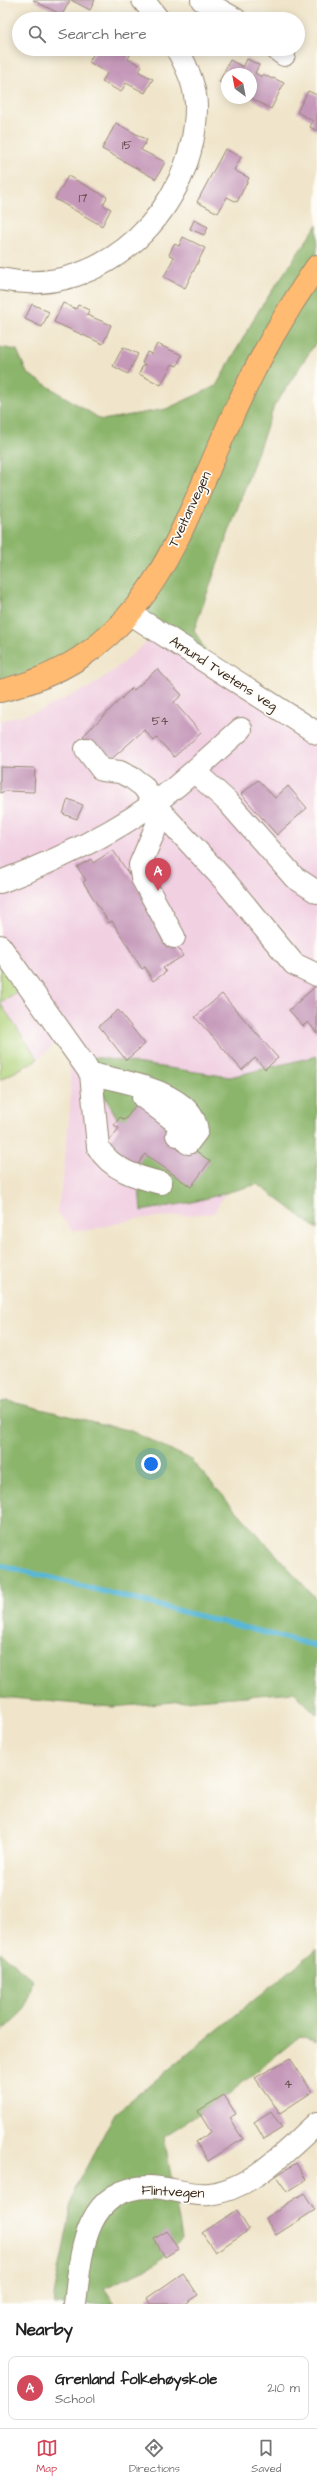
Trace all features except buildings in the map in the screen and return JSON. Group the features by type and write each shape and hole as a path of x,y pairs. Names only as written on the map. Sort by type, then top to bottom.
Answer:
{"main road":[{"name":"Tveitanvegen","path":"0,692 51,676 76,662 99,646 131,614 160,571 182,528 260,359 317,266"}],"street":[{"path":"143,0 152,12"},
{"path":"202,0 223,12"},
{"path":"0,278 33,281 67,278 103,263 127,249 155,220 180,182 193,145 196,105 187,68 181,56"},
{"name":"Amund Tvetens veg","path":"131,614 317,733"},
{"path":"0,882 60,856 159,808 194,771 241,729"},
{"path":"86,749 102,770 120,772 143,786 159,808 225,881 294,964 317,975"},
{"path":"194,771 228,802 294,877 317,892"},
{"path":"159,808 140,865 142,878 174,937"},
{"path":"0,946 92,1074 98,1147 102,1155 131,1175 161,1183"},
{"path":"92,1074 116,1080 131,1081 149,1088 189,1110 197,1124 198,1131 183,1140"},
{"name":"Flintvegen","path":"75,2304 81,2254 90,2224 106,2202 126,2190 149,2187 209,2194 232,2188 255,2175 282,2156 317,2123"}],"shaded area":[{"path":"149,640 163,644 317,741 317,1066 269,1111 214,1213 135,1219 90,1230 72,1231 57,1211 63,1180 70,1108 70,1055 58,1041 35,1062 0,1080 0,721 39,711 92,686 118,667"}],"green space":[{"path":"317,225 317,341 274,406 194,630 212,663 133,608 74,660 0,685 0,347 17,350 27,373 102,420 166,409 216,386 259,310"},
{"path":"0,958 21,989 0,1003"},
{"path":"0,1003 38,1059 0,1080"},
{"path":"81,1055 230,1077 317,1056 317,1229 258,1184 193,1202 141,1211 136,1151"},
{"path":"8,1401 131,1431 190,1459 317,1600 317,1715 294,1692 112,1707 0,1697 0,1402"},
{"path":"317,1949 317,2041 300,2036 220,2101 164,2136 182,2239 155,2265 104,2288 115,2304 55,2304 54,2296 75,2189 115,2113"},
{"path":"0,1952 32,1979 25,2009 0,2033"}],"waterway":[{"path":"0,1565 317,1646"}],"place":[{"name":"Grenland folkehøyskole","path":"158,891"}]}
